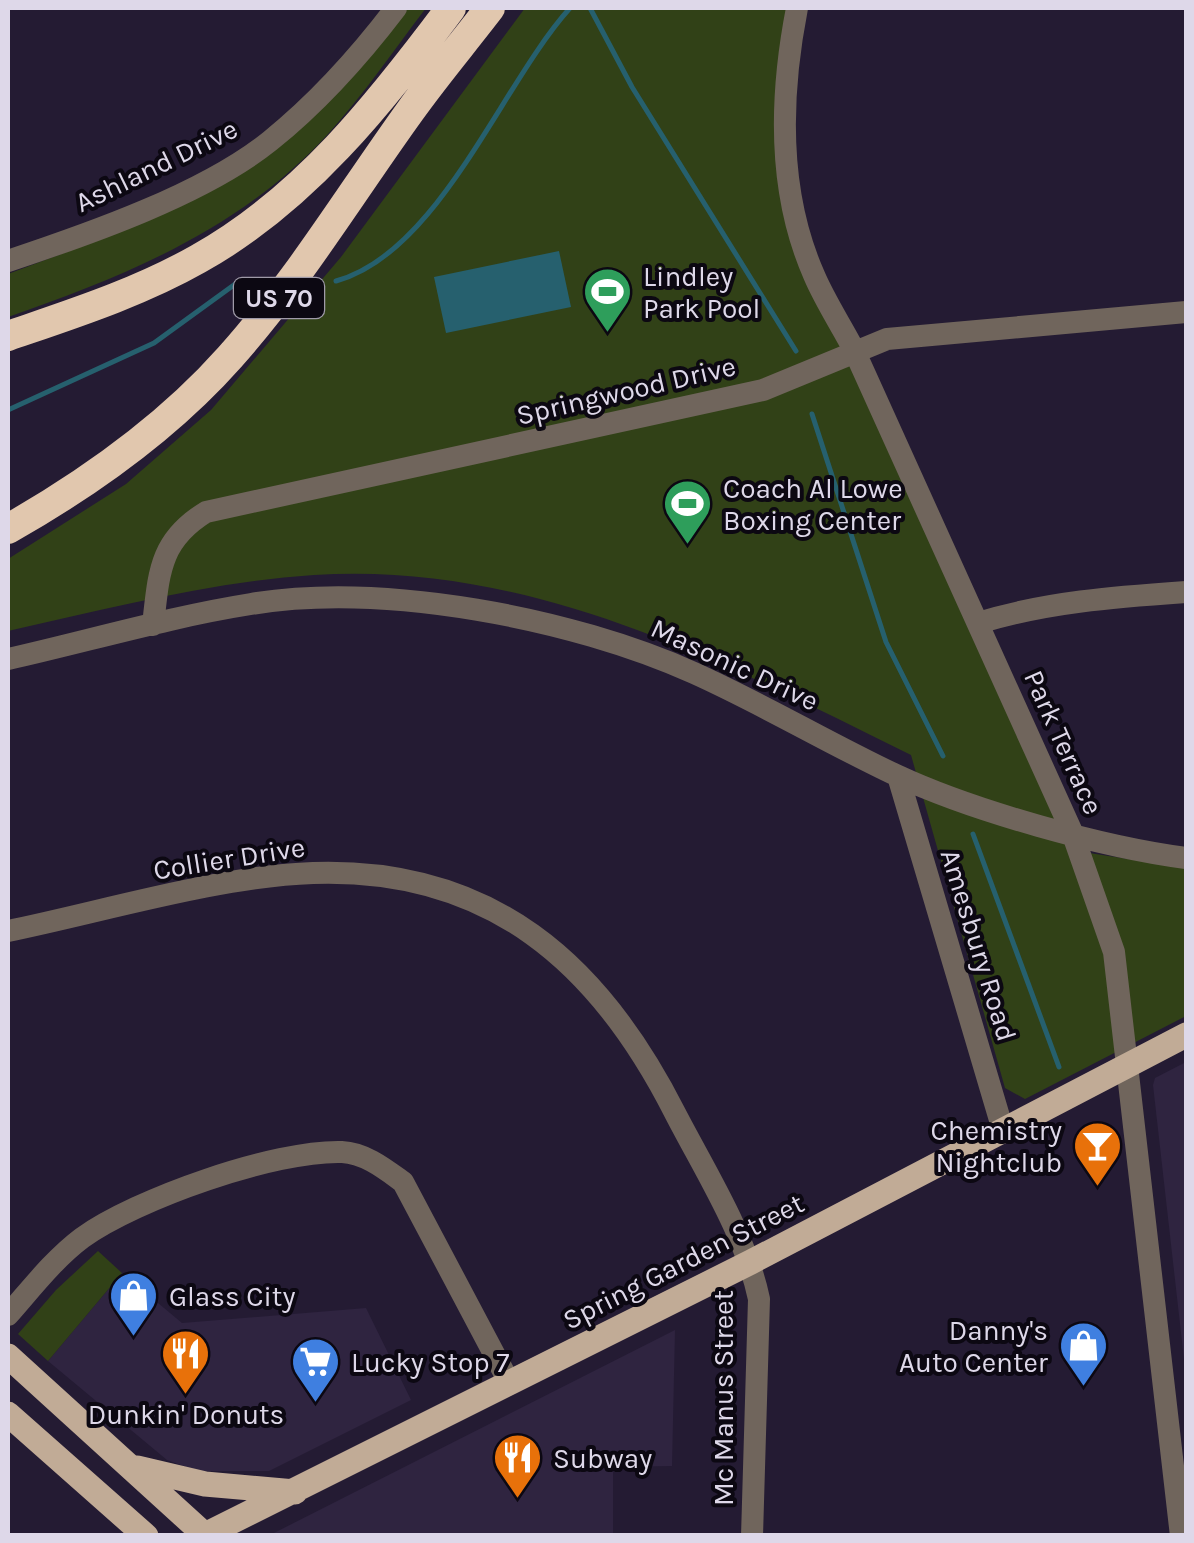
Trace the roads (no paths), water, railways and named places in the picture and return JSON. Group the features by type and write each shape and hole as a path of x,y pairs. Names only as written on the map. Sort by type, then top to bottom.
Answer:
{"highway":[{"name":"US 70","path":"8,336 154,282 240,232 312,173 354,130 450,8"},
{"name":"US 70","path":"8,529 57,501 120,456 186,402 229,358 278,300 413,106 490,8"}],"main road":[{"name":"Spring Garden Street","path":"205,1535 751,1262 1186,1035"},
{"path":"8,1356 205,1535"},
{"path":"8,1414 146,1536"},
{"path":"134,1468 205,1484 295,1492"}],"street":[{"name":"Ashland Drive","path":"8,261 74,240 224,172 284,128 396,8"},
{"name":"Park Terrace","path":"797,8 785,73 786,166 813,274 854,350 1072,832 1114,952 1182,1536"},
{"name":"Springwood Drive","path":"152,625 165,550 181,528 206,512 763,390 887,339 1186,312"},
{"path":"978,624 1018,611 1098,598 1186,592"},
{"name":"Masonic Drive","path":"8,659 253,603 320,598 516,616 613,642 694,672 898,776 956,800 1186,858"},
{"name":"Amesbury Road","path":"898,776 1003,1130"},
{"name":"Collier Drive","path":"8,931 246,882 312,873 373,876 426,887 498,913 544,941 582,972 618,1014 656,1074 751,1262"},
{"path":"8,1315 66,1251 143,1204 199,1181 343,1152 373,1161 403,1182 509,1382"},
{"name":"Mc Manus Street","path":"751,1262 759,1300 752,1536"}],"waterway":[{"path":"336,281 373,264 406,237 437,202 570,8"},
{"path":"590,8 632,87 796,351"},
{"path":"8,410 154,343 238,282"},
{"path":"812,414 886,642 943,756"},
{"path":"973,834 1059,1067"}],"place":[{"name":"Lindley Park Pool","path":"608,334"},
{"name":"Coach Al Lowe Boxing Center","path":"688,546"},
{"name":"Chemistry Nightclub","path":"1097,1188"},
{"name":"Glass City","path":"134,1338"},
{"name":"Danny's Auto Center","path":"1083,1388"},
{"name":"Dunkin' Donuts","path":"186,1396"},
{"name":"Lucky Stop 7","path":"316,1404"},
{"name":"Subway","path":"518,1500"}]}
